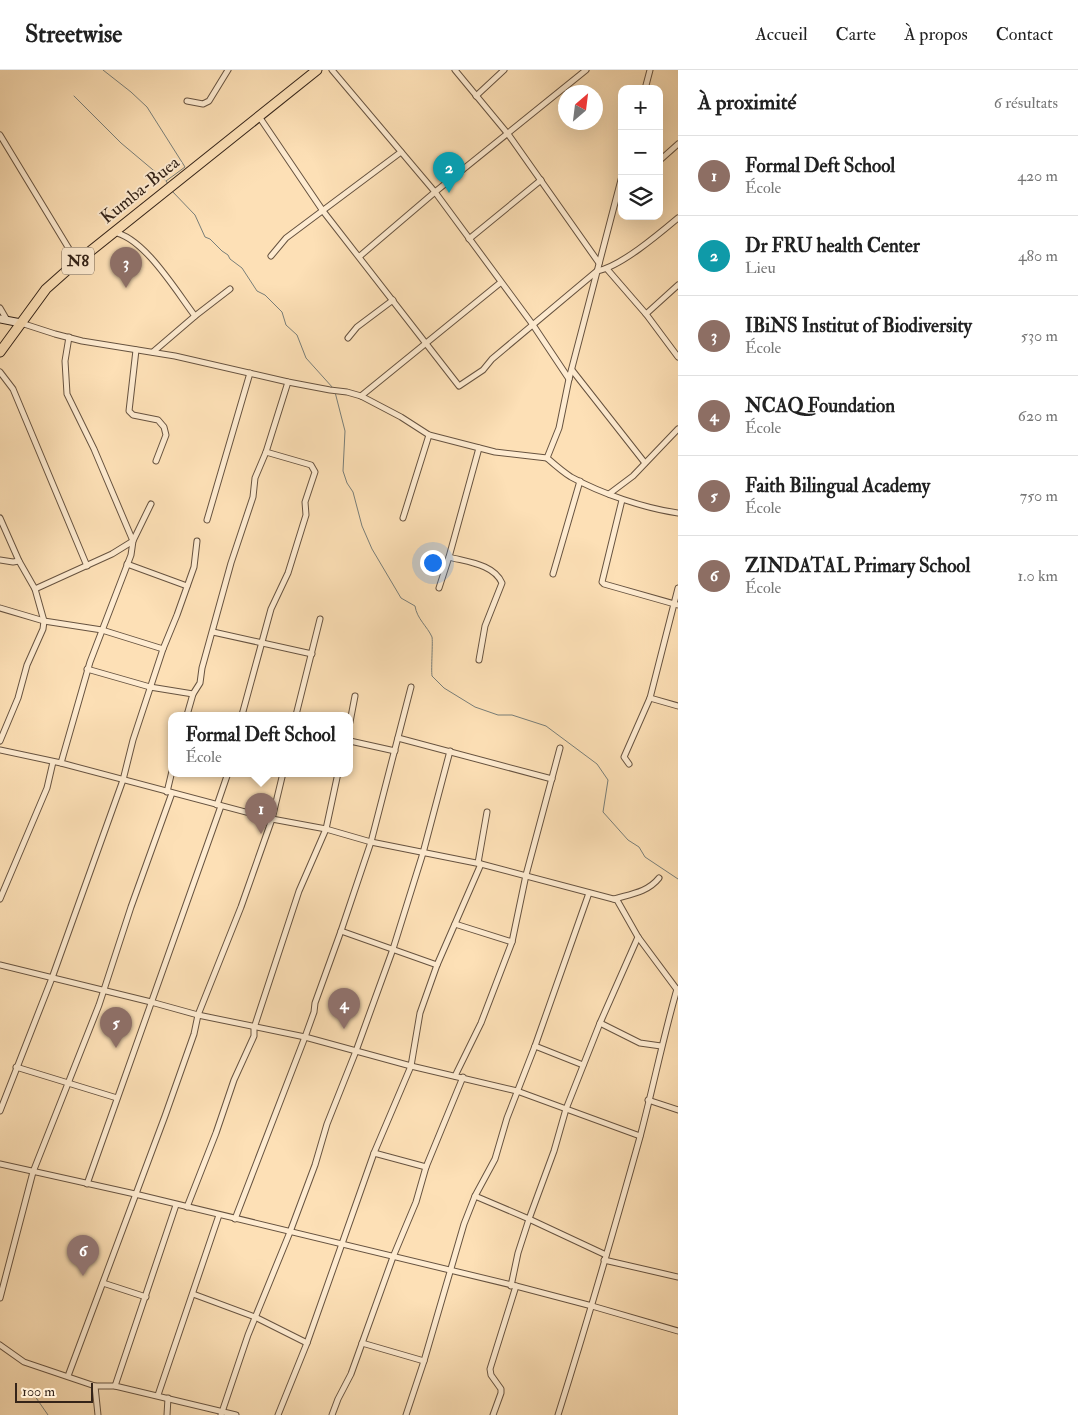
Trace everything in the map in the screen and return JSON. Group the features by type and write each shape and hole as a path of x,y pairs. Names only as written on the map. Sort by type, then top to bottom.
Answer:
{"highway":[{"name":"Kumba-Buea","path":"0,352 46,289 112,232 317,70"}],"street":[{"path":"187,101 203,104 209,101 228,70"},
{"path":"332,70 435,192 569,379"},
{"path":"455,70 508,134 598,264"},
{"path":"476,96 504,70"},
{"path":"360,256 435,192 586,70"},
{"path":"646,85 650,70"},
{"path":"258,116 323,211 360,256 424,343 460,385 483,370 492,359 597,271 607,269 646,244 678,218"},
{"path":"0,135 77,262"},
{"path":"663,157 678,144"},
{"path":"271,256 286,238 401,152"},
{"path":"469,239 541,180"},
{"path":"547,458 559,428 569,379 618,190"},
{"path":"112,232 125,235 145,251 195,316"},
{"path":"607,269 646,314 678,357"},
{"path":"361,396 500,282"},
{"path":"646,314 678,285"},
{"path":"153,352 230,289"},
{"path":"348,338 357,328 393,300"},
{"path":"0,308 4,319 69,337 153,352 361,396 401,417 429,435 502,453 547,458 566,474 622,500 678,513"},
{"path":"69,337 65,361 68,394 94,449 133,541"},
{"path":"136,350 129,411 133,415 158,420 166,430 166,435 156,461"},
{"path":"572,370 645,463"},
{"path":"0,372 13,389 87,566"},
{"path":"207,520 250,374"},
{"path":"188,712 193,694 200,683 202,668 231,563 253,497 254,482 266,452 288,382"},
{"path":"609,494 633,476 678,429"},
{"path":"403,518 429,435"},
{"path":"439,588 479,448"},
{"path":"243,712 271,609 288,574 306,515 305,502 315,472 311,465 266,452"},
{"path":"554,574 580,481"},
{"path":"622,500 602,582 676,604"},
{"path":"62,763 87,669 131,555 133,541 151,504"},
{"path":"0,518 19,561 35,589 44,621 43,629 27,665 18,698 0,741"},
{"path":"0,1111 52,978 123,780 133,740 163,648 194,567 197,540"},
{"path":"35,589 112,554 133,541"},
{"path":"449,557 489,568 500,577 502,583 485,626 479,660"},
{"path":"0,560 19,561"},
{"path":"127,564 187,586"},
{"path":"630,764 624,757 650,698 676,604 678,588"},
{"path":"0,608 44,621 102,630 163,648"},
{"path":"297,712 320,619"},
{"path":"213,632 312,654"},
{"path":"87,669 150,687 193,694"},
{"path":"235,1219 305,1037 371,842 411,687"},
{"path":"352,712 355,696"},
{"path":"650,698 678,706"},
{"path":"398,738 552,778"},
{"path":"353,741 395,751"},
{"path":"456,1076 481,1023 512,942 526,875 560,748"},
{"path":"0,750 62,763 272,819 326,829 371,842 526,875 619,902 638,937 678,989 661,1046 640,1136 592,1306 558,1415"},
{"path":"221,1413 255,1317 315,1165 326,1124 356,1051 393,949 423,853 450,751"},
{"path":"0,898 48,788 53,762"},
{"path":"0,1298 33,1172 99,1005 169,792 171,777"},
{"path":"87,1184 219,805 227,777"},
{"path":"68,1376 191,1043 198,1015 241,907 272,819 282,777"},
{"path":"187,1207 216,1133 234,1080 254,1036 254,1028 299,891 326,829 337,777"},
{"path":"278,1415 307,1344 374,1153 410,1066 420,1013 437,965 456,924 479,864 487,812"},
{"path":"614,899 646,890 660,878"},
{"path":"406,1415 424,1361 464,1224 475,1196 496,1159 507,1118 535,1046 589,892"},
{"path":"456,924 512,942"},
{"path":"341,931 437,965"},
{"path":"493,1415 501,1389 491,1376 491,1362 514,1286 518,1253 554,1151 566,1109 600,1023 638,937"},
{"path":"0,965 198,1015 305,1037 410,1066 517,1091 640,1136"},
{"path":"600,1023 640,1042 661,1046"},
{"path":"535,1046 583,1065"},
{"path":"16,1067 117,1098"},
{"path":"332,1415 351,1374 393,1258 416,1202 426,1167 463,1078"},
{"path":"648,1100 678,1110"},
{"path":"374,1153 426,1167"},
{"path":"0,1164 135,1194 393,1258 450,1270 592,1306 678,1331"},
{"path":"475,1196 529,1219 605,1257 678,1277"},
{"path":"115,1386 176,1205"},
{"path":"158,1396 219,1215"},
{"path":"103,1284 146,1296"},
{"path":"193,1294 255,1317 307,1344"},
{"path":"362,1343 424,1361"},
{"path":"0,1345 24,1362 95,1386 115,1386 221,1413 236,1415"},
{"path":"95,1386 98,1415"},
{"path":"167,1415 168,1398"}],"waterway":[{"path":"103,70 147,107 185,167 166,181 168,184"},
{"path":"74,96 121,143 165,180"},
{"path":"171,190 195,215 205,237 210,239 242,268 257,291 265,295 282,312 286,325 297,335 306,358 333,388"},
{"path":"335,392 345,431 343,471 347,483 353,492 362,526 372,549 401,598 415,606 418,615 432,637 432,676 444,688 475,707 498,715 512,715 546,726 597,764 608,780 603,812 628,840 639,847 645,857 678,879"},
{"path":"30,1389 48,1415"}],"place":[{"name":"Dr FRU health Center","path":"449,193"},
{"name":"IBiNS Institut of Biodiversity","path":"126,288"},
{"name":"Formal Deft School","path":"261,834"},
{"name":"NCAQ Foundation","path":"344,1029"},
{"name":"Faith Bilingual Academy","path":"116,1048"},
{"name":"ZINDATAL Primary School","path":"83,1276"}]}
